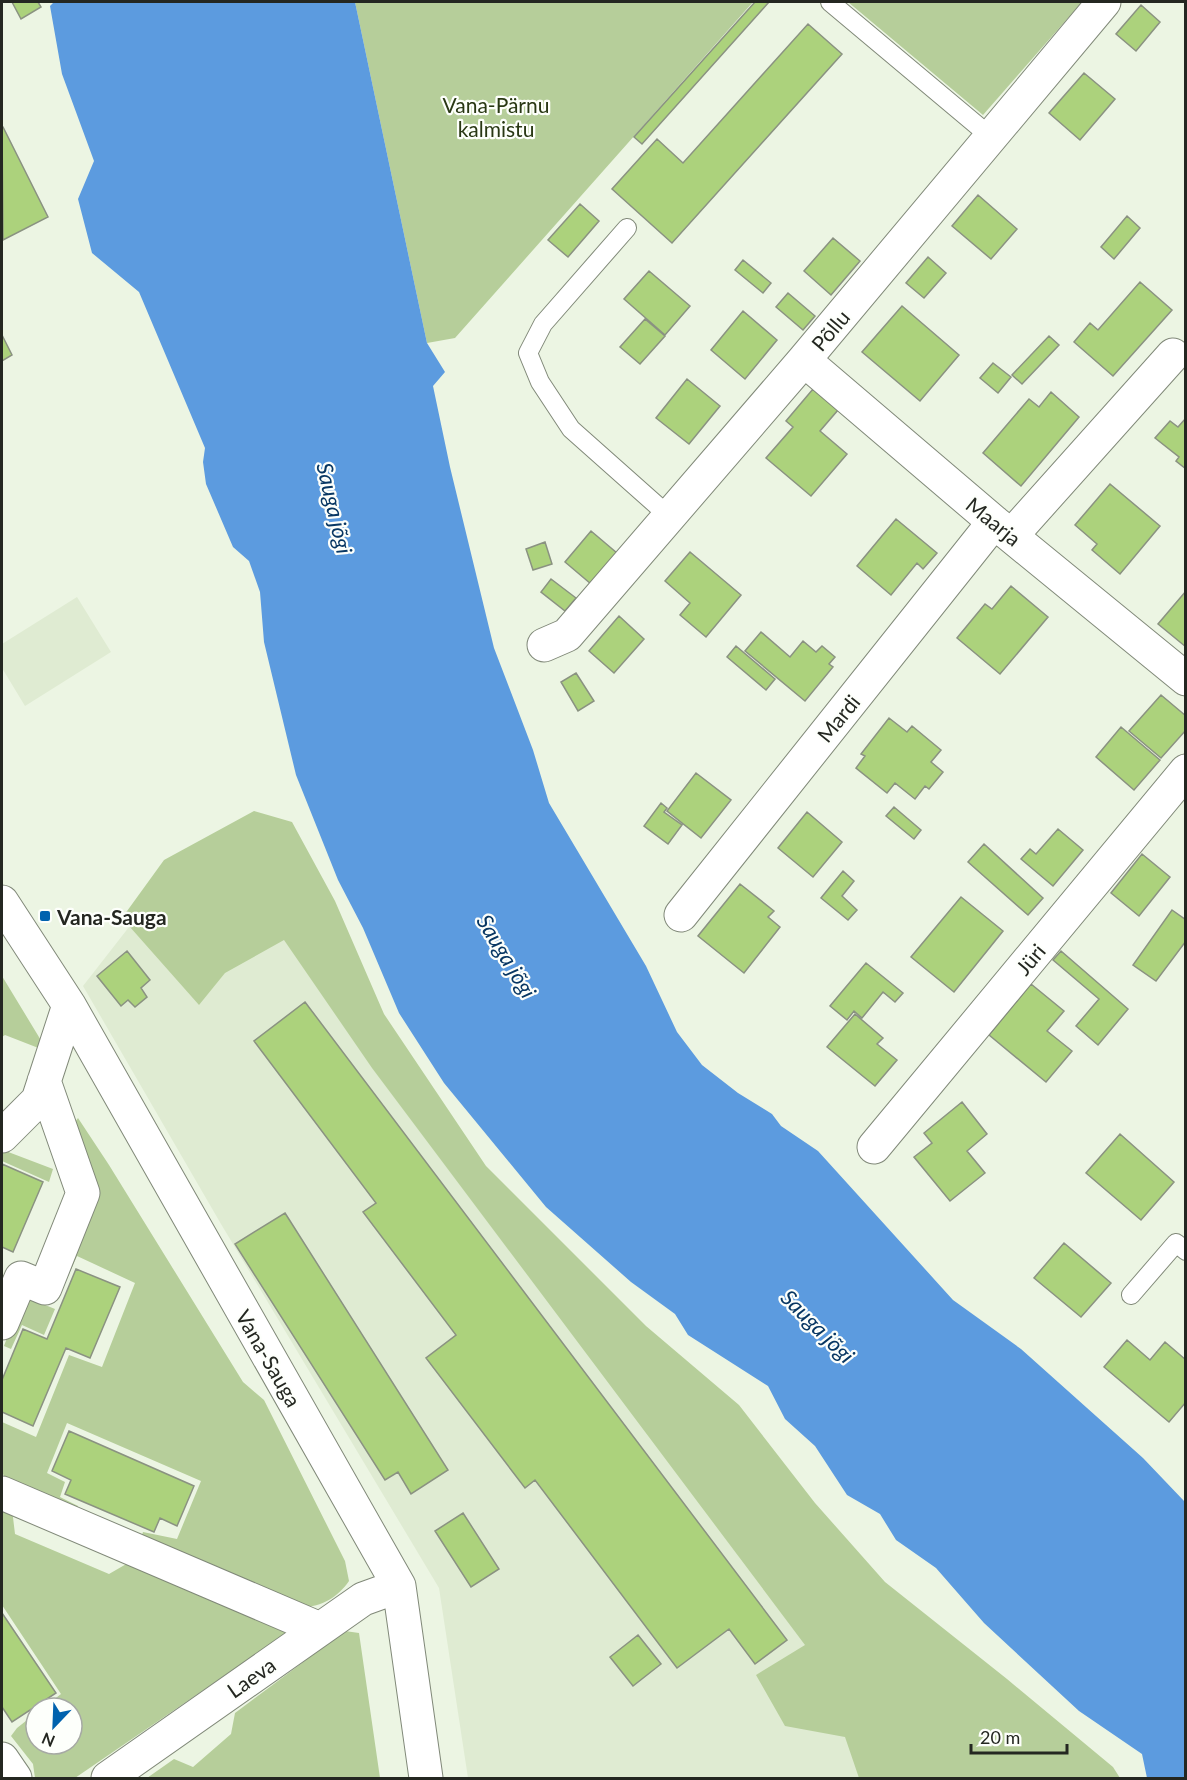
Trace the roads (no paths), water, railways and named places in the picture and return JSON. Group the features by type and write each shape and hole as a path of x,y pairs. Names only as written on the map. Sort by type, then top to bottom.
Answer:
{"street":[{"name":"Põllu","path":"543,645 567,635 670,517 1104,2"},
{"name":"Mardi","path":"681,915 1003,529 1173,355"},
{"name":"Maarja","path":"804,360 1003,529 1185,679"},
{"name":"Jüri","path":"874,1147 1185,771"},
{"name":"Vana-Sauga","path":"2,902 69,1005 399,1586 426,1779"},
{"path":"2,1136 38,1100 69,1005"},
{"path":"2,1323 21,1278 45,1288 83,1193 44,1081"},
{"path":"2,1493 320,1629"},
{"name":"Laeva","path":"108,1779 363,1599 399,1586"},
{"path":"2,1759 15,1779"}],"lane":[{"path":"830,2 992,137"},
{"path":"627,228 543,324 528,352 540,382 571,429 670,517"},
{"path":"1131,1295 1176,1243 1185,1251"}],"water":[{"name":"Sauga jõgi","path":"54,2 355,2 427,343 445,372 433,386 450,467 494,648 533,750 549,803 646,966 677,1032 702,1065 738,1093 772,1114 781,1126 818,1151 953,1300 1021,1349 1143,1458 1185,1502 1185,1778 1147,1778 1142,1754 1079,1711 984,1623 936,1568 896,1540 880,1514 847,1495 815,1446 785,1419 768,1386 688,1335 675,1314 631,1282 546,1207 444,1083 399,1013 363,928 338,880 296,775 264,642 260,592 249,561 233,547 206,484 203,462 205,448 139,292 92,253 78,199 94,161 62,74 50,6"}],"place":[{"name":"Vana-Sauga","path":"45,916"}],"park label":[{"name":"Vana-Pärnu kalmistu","path":"496,116"}]}
